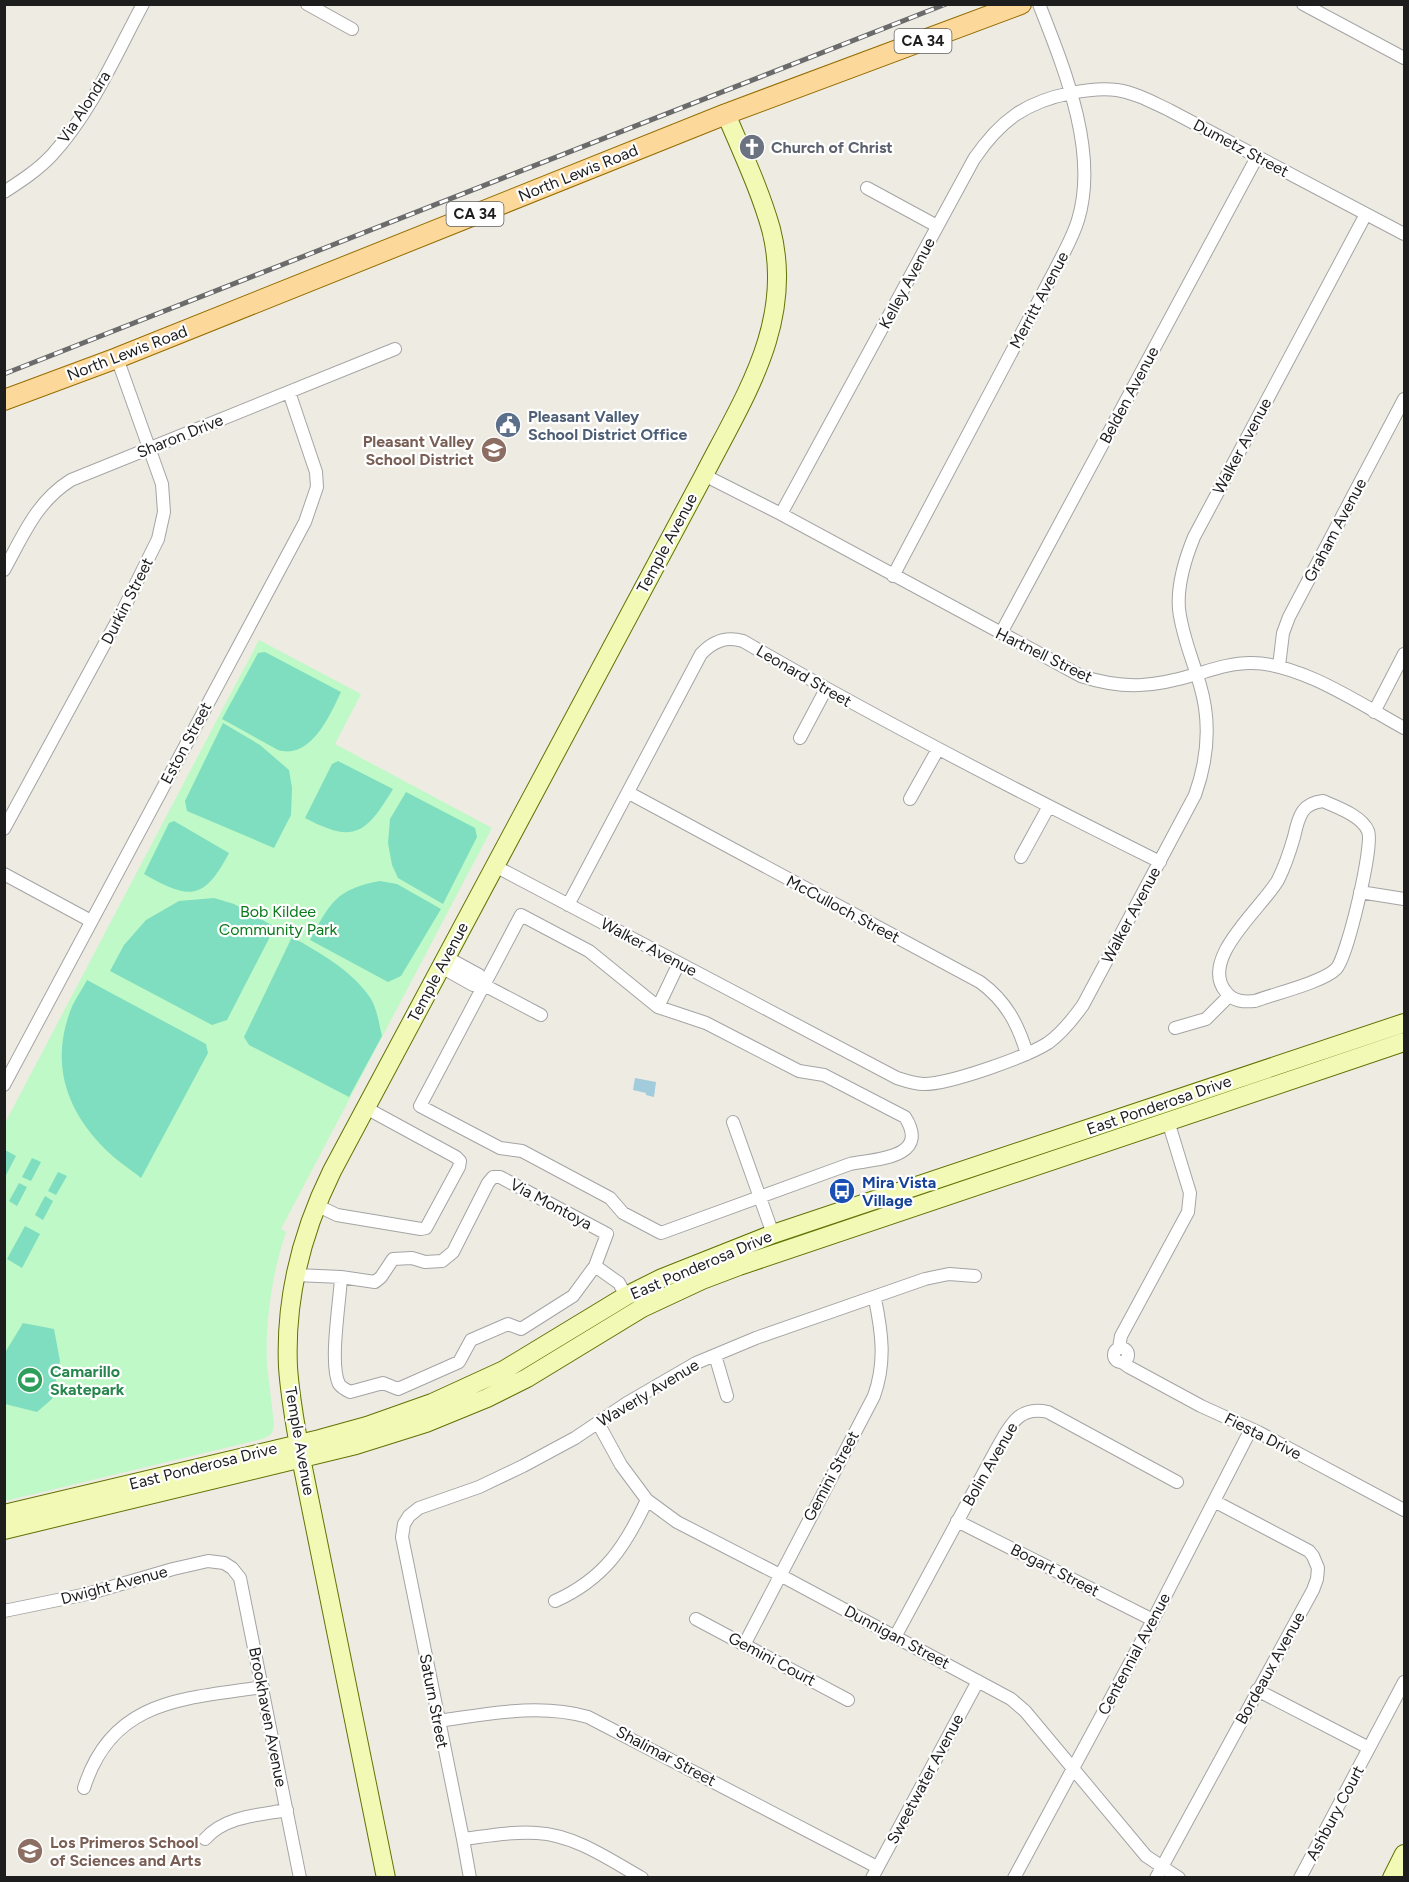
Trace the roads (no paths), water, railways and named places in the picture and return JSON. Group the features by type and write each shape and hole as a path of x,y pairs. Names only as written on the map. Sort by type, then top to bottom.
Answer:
{"main road":[{"name":"North Lewis Road","path":"4,400 117,358 726,114 1021,4"},
{"name":"Temple Avenue","path":"386,1878 300,1451 288,1366 289,1324 296,1275 305,1236 316,1205 443,962 704,475 762,360 774,318 777,293 774,245 767,217 726,114"},
{"name":"East Ponderosa Drive","path":"4,1530 300,1451 432,1403 504,1370 626,1296 702,1261 773,1234 1404,1023"},
{"name":"East Ponderosa Drive","path":"4,1514 300,1451 356,1445 426,1424 527,1378 642,1308 711,1276 1404,1042"},
{"path":"1392,1878 1404,1854"}],"street":[{"name":"Via Alondra","path":"4,192 46,161 78,122 102,83 143,4"},
{"path":"307,4 352,29"},
{"name":"Merritt Avenue","path":"893,576 1050,280 1078,222 1084,192 1082,149 1071,93 1039,4"},
{"path":"1303,4 1404,58"},
{"name":"Dumetz Street","path":"1071,93 1094,89 1135,95 1169,110 1404,234"},
{"name":"Kelley Avenue","path":"781,514 974,159 998,128 1028,107 1055,96 1071,93"},
{"name":"Belden Avenue","path":"1000,633 1257,157"},
{"path":"867,188 937,226"},
{"name":"Walker Avenue","path":"495,866 906,1081 933,1083 1027,1054 1059,1033 1083,1005 1160,862 1195,795 1205,759 1207,726 1205,708 1179,608 1180,586 1189,548 1251,427 1366,214"},
{"name":"Sharon Drive","path":"4,570 43,502 71,480 395,349"},
{"name":"Durkin Street","path":"4,829 122,612 158,539 163,521 164,493 150,447 117,358"},
{"name":"Eston Street","path":"4,1085 305,522 317,487 316,472 289,392"},
{"name":"Graham Avenue","path":"1279,666 1283,633 1289,617 1404,399"},
{"name":"Hartnell Street","path":"704,475 781,514 1081,676 1109,684 1147,686 1238,663 1279,666 1314,680 1404,728"},
{"name":"Leonard Street","path":"568,905 701,654 715,642 729,638 743,641 938,749 1160,862"},
{"path":"1374,712 1404,654"},
{"path":"800,738 826,689"},
{"path":"910,799 938,749"},
{"name":"McCulloch Street","path":"629,793 980,982 998,996 1011,1014 1021,1034 1027,1054"},
{"path":"1323,801 1357,819 1366,827 1370,839 1360,892 1343,958 1329,975 1255,1001 1240,1001 1229,996 1219,980 1221,963 1232,938 1275,884 1300,816 1309,805 1323,801"},
{"path":"1021,858 1048,806"},
{"path":"4,874 91,921"},
{"path":"1360,892 1404,899"},
{"path":"521,915 589,951 658,1007 706,1023 799,1071 824,1075 905,1117 912,1136 910,1144 906,1151 879,1160 850,1164 661,1233 622,1213 610,1198 522,1151 500,1148 420,1106 521,915"},
{"path":"443,962 479,975 484,985 541,1015"},
{"path":"658,1007 679,963"},
{"path":"1175,1028 1206,1019 1229,996"},
{"path":"316,1205 337,1215 426,1228 459,1167 460,1161 456,1157 366,1108"},
{"name":"Fiesta Drive","path":"1168,1121 1190,1193 1190,1201 1184,1220 1121,1336 1119,1348 1125,1349 1128,1353 1128,1358 1122,1362 1201,1406 1251,1428 1404,1510"},
{"path":"733,1122 773,1234"},
{"name":"Via Montoya","path":"296,1275 342,1277 375,1282 393,1259 442,1261 453,1252 488,1183 493,1178 500,1177 607,1234 595,1266 573,1296 521,1329 508,1324 471,1340 459,1362 398,1389 383,1383 350,1392 339,1384 335,1361 342,1277"},
{"path":"595,1266 619,1283 626,1296"},
{"name":"Waverly Avenue","path":"404,1524 409,1516 419,1508 504,1476 575,1438 662,1381 715,1355 756,1338 941,1275 975,1276"},
{"name":"Gemini Street","path":"744,1645 874,1396 881,1371 883,1345 875,1299"},
{"path":"715,1355 727,1396"},
{"name":"Bolin Avenue","path":"895,1637 1014,1420 1021,1414 1029,1411 1048,1412 1177,1482"},
{"name":"Dunnigan Street","path":"598,1423 621,1465 647,1500 677,1522 1011,1699 1025,1711 1159,1872 1179,1878"},
{"name":"Centennial Avenue","path":"1014,1878 1153,1620 1251,1428"},
{"path":"555,1601 592,1580 615,1557 632,1531 647,1500"},
{"name":"Bordeaux Avenue","path":"1159,1872 1317,1579 1318,1568 1314,1556 1303,1546 1214,1501"},
{"name":"Bogart Street","path":"957,1521 1153,1620"},
{"name":"Saturn Street","path":"404,1524 402,1537 470,1878"},
{"name":"Dwight Avenue","path":"4,1611 87,1594 208,1561 224,1563"},
{"name":"Brookhaven Avenue","path":"224,1563 232,1568 240,1578 300,1878"},
{"name":"Gemini Court","path":"696,1619 848,1700"},
{"name":"Sweetwater Avenue","path":"875,1872 978,1681"},
{"name":"Ashbury Court","path":"1300,1878 1404,1682"},
{"path":"84,1788 89,1771 100,1750 115,1732 134,1718 166,1704 263,1687"},
{"name":"Ashbury Court","path":"1257,1689 1369,1748"},
{"name":"Shalimar Street","path":"438,1721 542,1709 588,1717 875,1872"},
{"path":"205,1839 216,1828 233,1820 287,1810"},
{"path":"464,1839 537,1833 559,1837 582,1845 642,1878"}],"water":[{"path":"635,1078 656,1082 654,1097 633,1090"}],"railway":[{"path":"4,374 946,4"}],"place":[{"name":"Church of Christ","path":"752,147"},
{"name":"Pleasant Valley School District Office","path":"508,425"},
{"name":"Pleasant Valley School District","path":"494,450"},
{"name":"Mira Vista Village","path":"842,1191"},
{"name":"Camarillo Skatepark","path":"30,1380"},
{"name":"Los Primeros School of Sciences and Arts","path":"30,1851"}],"park label":[{"name":"Bob Kildee Community Park","path":"278,920"}]}
